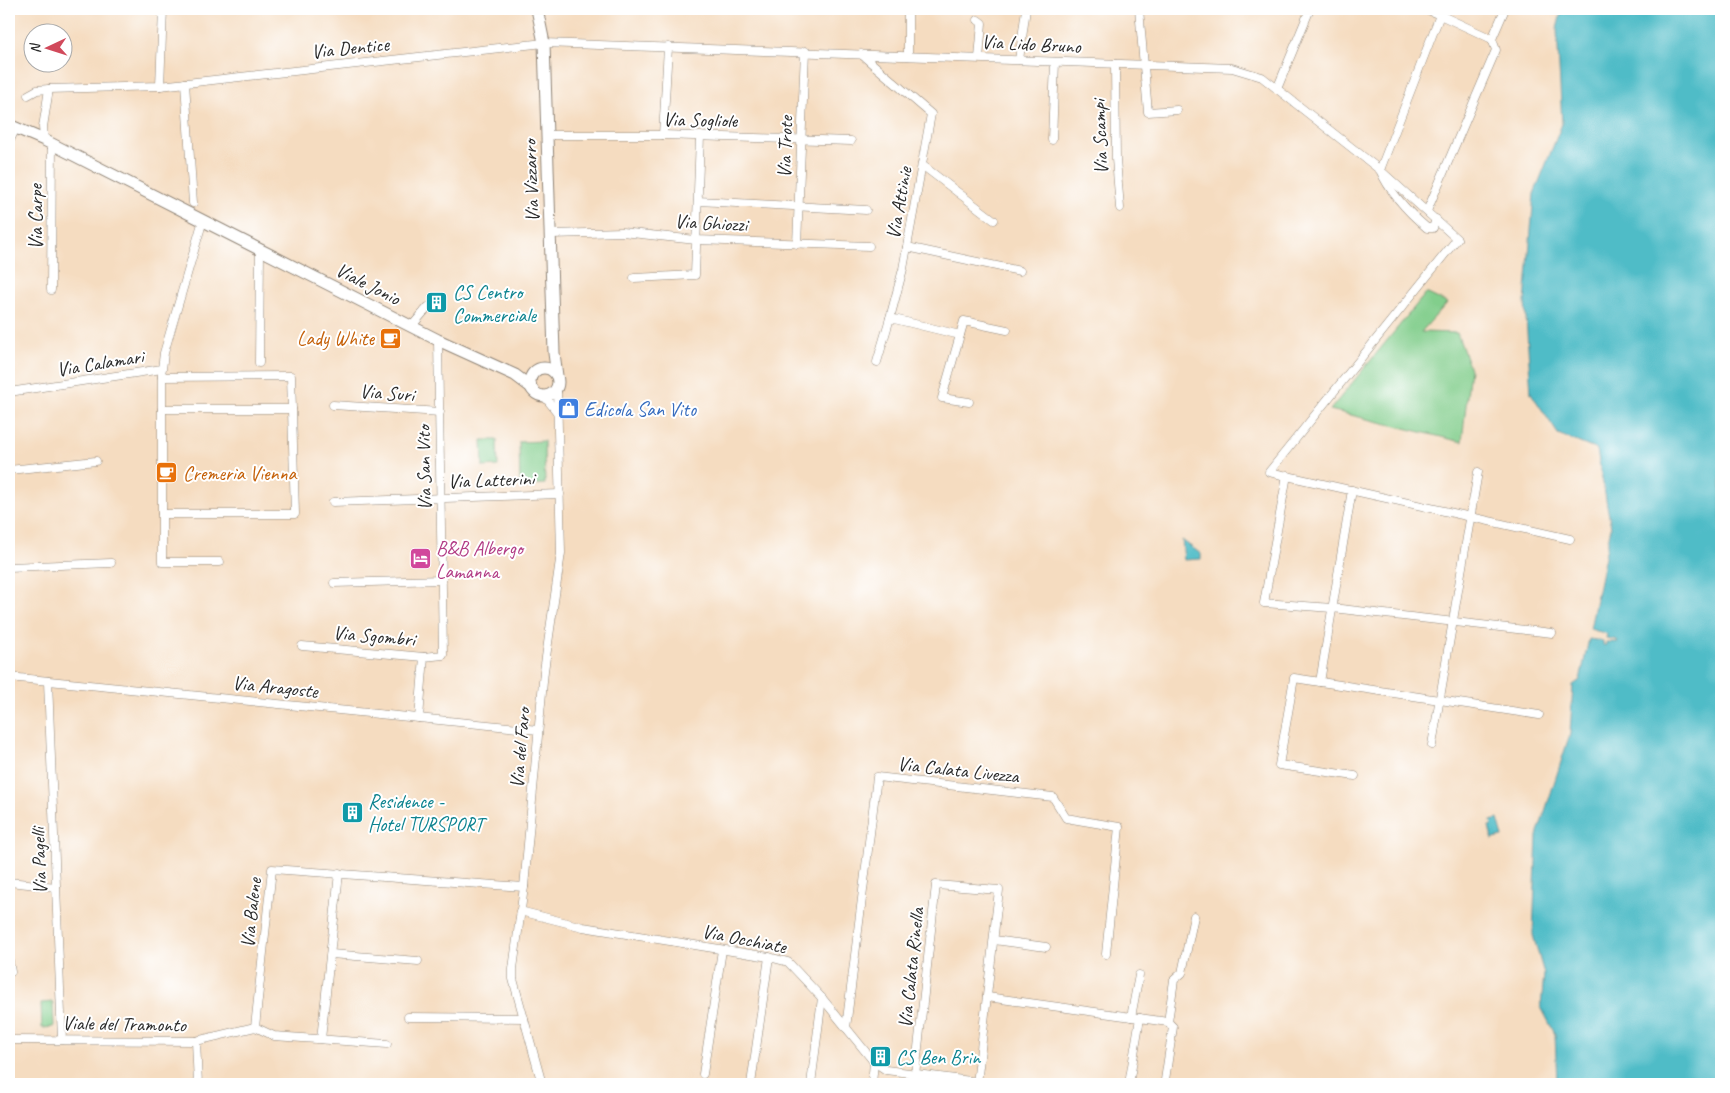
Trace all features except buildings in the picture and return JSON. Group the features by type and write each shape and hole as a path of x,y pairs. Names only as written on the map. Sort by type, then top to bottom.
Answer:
{"street":[{"path":"160,86 163,9"},
{"name":"Via Vizzarro","path":"537,9 544,43 552,234 554,353 557,390"},
{"path":"908,9 908,56"},
{"path":"1019,60 1026,9"},
{"path":"1139,9 1148,112 1177,110"},
{"path":"1277,90 1310,9"},
{"path":"1426,9 1441,12 1492,39 1496,50 1427,211"},
{"path":"1492,39 1505,9"},
{"path":"1436,220 1433,228 1427,228 1418,221 1400,202 1380,170 1441,12"},
{"path":"978,20 982,23 979,58"},
{"name":"Via Dentice","path":"28,95 37,90 48,89 185,84 544,43"},
{"name":"Via Lido Bruno","path":"544,43 1232,68 1262,77 1380,170 1457,239 1269,472 1287,475"},
{"path":"663,135 668,47"},
{"name":"Via Trote","path":"797,244 804,51"},
{"name":"Via Attinie","path":"861,54 931,114 908,247 877,362"},
{"path":"1052,140 1054,62"},
{"name":"Via Scampi","path":"1115,64 1116,159 1120,208"},
{"path":"185,84 193,203"},
{"path":"48,89 43,127 48,142"},
{"path":"9,142 12,127"},
{"name":"Viale Jonio","path":"12,127 48,142 411,327 515,375 531,388"},
{"path":"30,134 43,127"},
{"name":"Via Sogliole","path":"548,135 663,135 851,141"},
{"path":"634,278 695,275 700,136"},
{"name":"Via Carpe","path":"48,142 51,290"},
{"path":"922,166 994,220"},
{"path":"698,201 866,210"},
{"name":"Via Calamari","path":"9,392 162,373 164,352 203,220"},
{"name":"Via Ghiozzi","path":"552,234 622,232 696,240 869,246"},
{"path":"908,247 1020,270"},
{"path":"259,363 260,250"},
{"path":"411,327 428,307"},
{"path":"890,318 960,335"},
{"path":"969,402 942,398 964,321 1007,330"},
{"name":"Via San Vito","path":"438,340 443,655"},
{"name":"Via Vizzarro","path":"546,368 554,353"},
{"path":"557,376 546,368 538,369 530,381 531,388 535,394 545,397 557,412"},
{"path":"162,514 295,514 291,376 162,373 162,409 162,514 162,562 220,562"},
{"name":"Viale Jonio","path":"515,375 533,374"},
{"path":"545,397 557,390"},
{"name":"Via del Faro","path":"542,1084 513,979 524,887 538,730 561,553 557,390"},
{"name":"Via Suri","path":"332,405 440,412"},
{"path":"162,409 292,409"},
{"path":"9,470 96,461"},
{"path":"1432,745 1478,472"},
{"path":"1552,633 1332,608 1264,603 1287,475 1570,539"},
{"path":"1320,682 1352,490"},
{"name":"Via Latterini","path":"333,502 560,494"},
{"path":"9,567 111,563"},
{"path":"334,583 442,580"},
{"name":"Via Sgombri","path":"302,646 424,657 443,655"},
{"path":"418,718 424,657"},
{"name":"Via Aragoste","path":"9,677 538,730"},
{"path":"1355,776 1279,765 1294,678 1539,715"},
{"name":"Via Pagelli","path":"48,681 62,1040"},
{"name":"Via Calata Livezza","path":"846,1028 877,777 1053,797 1066,818 1119,827 1106,954"},
{"name":"Via Balene","path":"255,1027 272,868 524,887"},
{"path":"321,1039 339,872"},
{"path":"9,882 56,887"},
{"name":"Via Calata Rinella","path":"914,1084 936,885 999,890 994,940"},
{"name":"Via Occhiate","path":"520,911 583,927 769,957 788,962 822,998 874,1062 886,1070 978,1083"},
{"path":"1168,1022 1174,980 1182,972 1194,916"},
{"path":"978,1083 994,940 1046,947"},
{"path":"703,1074 722,950"},
{"path":"330,954 418,961"},
{"path":"751,1084 769,957"},
{"path":"9,961 11,972"},
{"path":"1131,1017 1139,975"},
{"path":"987,997 1168,1022 1173,1027 1165,1080"},
{"path":"811,1084 822,998"},
{"path":"408,1017 524,1018"},
{"path":"1129,1084 1140,1018"},
{"path":"196,1041 255,1027 274,1036 387,1044"},
{"name":"Viale del Tramonto","path":"9,1040 196,1041 198,1084"},
{"path":"872,1084 874,1062"}],"green space":[{"path":"1426,293 1447,303 1421,332 1457,333 1470,369 1462,442 1330,410"},
{"path":"482,440 497,440 498,466 483,467"},
{"path":"544,441 545,484 520,485 519,442"},
{"path":"53,1002 54,1027 42,1028 41,1003"}],"water":[{"path":"1562,9 1721,9 1721,1084 1557,1084 1555,1034 1541,1007 1544,974 1533,935 1537,836 1570,734 1573,685 1580,680 1589,639 1603,641 1603,645 1606,645 1606,642 1618,642 1617,640 1606,638 1607,634 1590,629 1611,527 1597,450 1558,434 1531,393 1525,302 1534,194 1562,124 1557,29"},
{"path":"1182,540 1201,554 1201,559 1184,560"},
{"path":"1498,819 1503,837 1492,839 1489,826 1492,825 1491,821"}],"place":[{"name":"CS Centro Commerciale","path":"437,303"},
{"name":"Lady White","path":"390,338"},
{"name":"Edicola San Vito","path":"568,409"},
{"name":"Cremeria Vienna","path":"167,473"},
{"name":"B&B Albergo Lamanna","path":"420,559"},
{"name":"Residence - Hotel TURSPORT","path":"352,813"},
{"name":"CS Ben Brin","path":"880,1057"}]}
